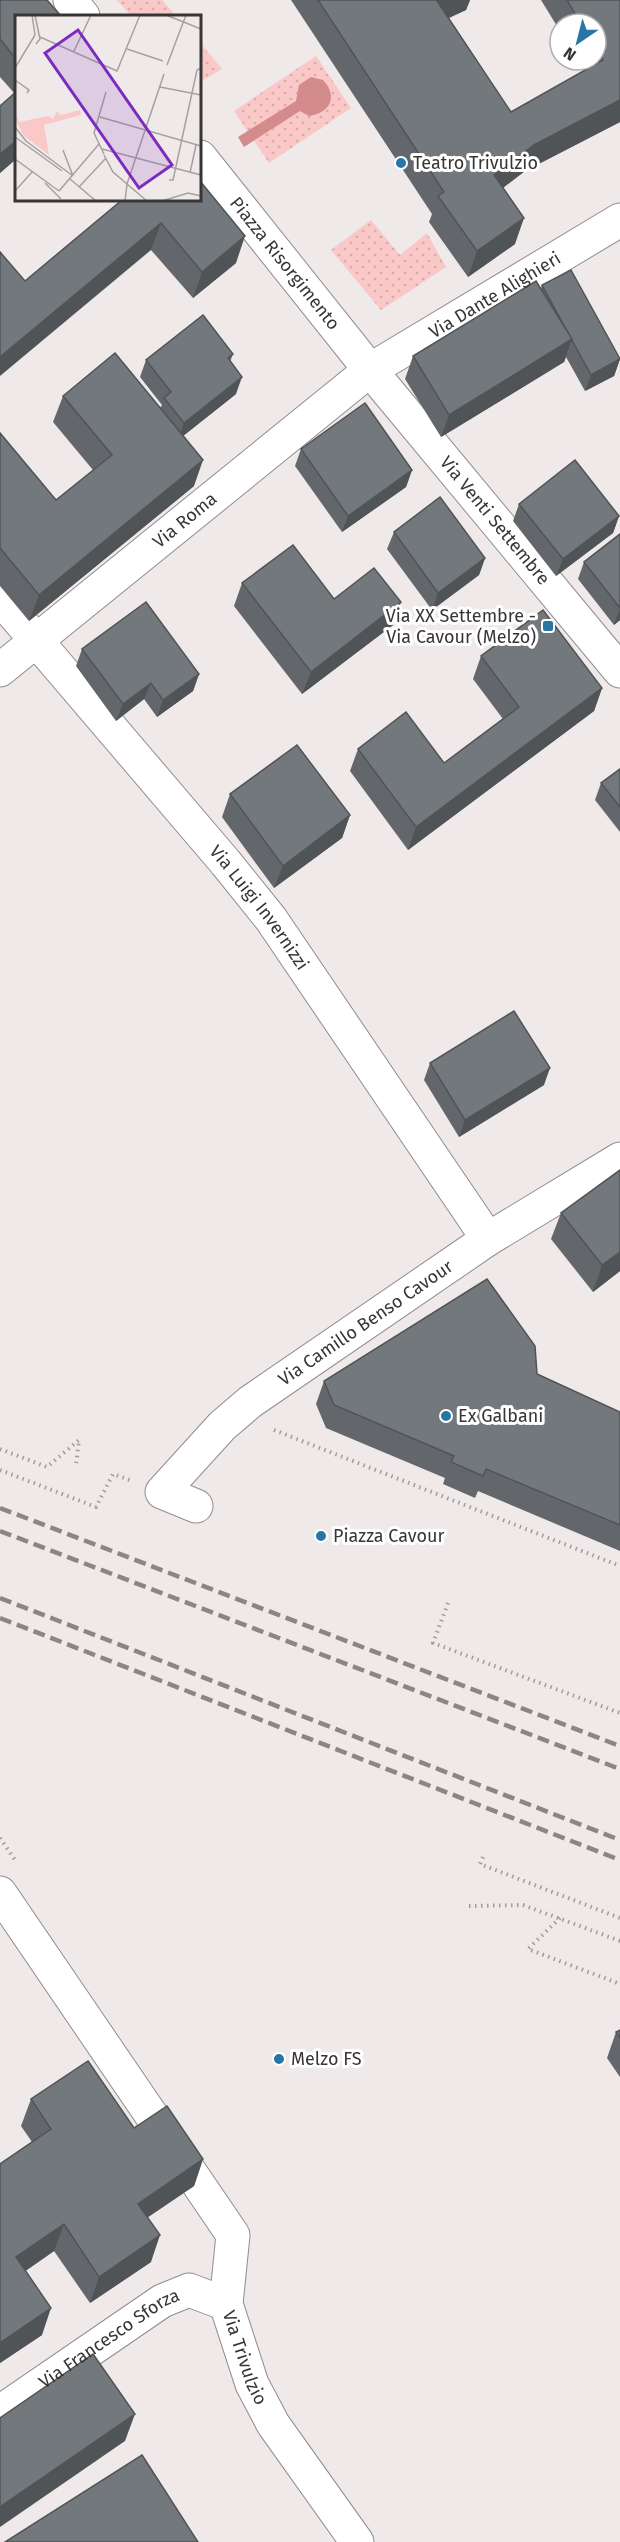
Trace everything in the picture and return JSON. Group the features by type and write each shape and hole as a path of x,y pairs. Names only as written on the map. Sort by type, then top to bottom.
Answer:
{"street":[{"path":"69,0 82,15"},
{"name":"Piazza Risorgimento","path":"201,158 370,370"},
{"name":"Via Dante Alighieri","path":"370,370 620,220"},
{"name":"Via Roma","path":"0,669 370,370"},
{"name":"Via Venti Settembre","path":"370,370 620,671"},
{"name":"Via Luigi Invernizzi","path":"0,598 271,919 488,1239"},
{"name":"Via Camillo Benso Cavour","path":"162,1492 197,1452 235,1415 276,1382 488,1239 620,1159"},
{"path":"162,1492 196,1506"},
{"name":"Via Trivulzio","path":"0,1893 232,2235 226,2304 252,2384 273,2424 357,2542"},
{"name":"Via Francesco Sforza","path":"0,2412 162,2301 189,2290 226,2304"}],"path":[{"path":"235,1415 620,1566"},
{"path":"0,1449 46,1467 79,1440 76,1465"},
{"path":"0,1470 96,1506 113,1474 162,1492"},
{"path":"448,1603 434,1643 620,1713"},
{"path":"483,1857 480,1864 620,1918"},
{"path":"469,1906 523,1905 620,1941"},
{"path":"560,1918 528,1949 620,1984"}],"shaded area":[{"path":"117,0 162,0 175,15 130,15"},
{"path":"201,44 222,69 201,81"},
{"path":"316,56 351,108 269,163 234,111"},
{"path":"311,77 323,80 328,86 331,98 327,108 309,116 300,111 244,147 238,137 296,101 299,85"},
{"path":"371,220 400,255 427,233 446,267 381,310 331,250"}],"building":[{"path":"0,0 47,0 60,15 15,15 15,58 0,39"},
{"path":"318,0 440,0 437,1 511,112 582,72 608,72 608,12 574,12 567,0 620,0 620,100 534,145 494,175 524,218 477,251 438,196 444,192"},
{"path":"15,93 15,142 0,154 0,106"},
{"path":"201,182 245,236 202,272 161,223 0,357 0,252 25,281 121,201 201,201"},
{"path":"571,270 620,359 591,375 542,285"},
{"path":"536,281 572,339 449,415 413,356"},
{"path":"203,315 233,354 228,358 242,377 184,423 164,398 171,392 146,360"},
{"path":"115,353 203,460 39,595 0,548 0,433 56,500 112,455 63,396"},
{"path":"365,403 412,470 348,516 301,449"},
{"path":"575,460 619,516 563,559 519,504"},
{"path":"440,497 485,558 438,593 394,532"},
{"path":"620,534 620,608 584,562"},
{"path":"293,545 334,599 374,568 401,602 311,672 242,583"},
{"path":"146,602 199,674 163,700 151,683 123,704 82,649"},
{"path":"543,610 602,688 416,827 358,749 406,712 444,763 519,707 481,656"},
{"path":"297,745 350,815 283,866 230,794"},
{"path":"620,769 620,807 601,783"},
{"path":"514,1011 550,1068 465,1120 430,1063"},
{"path":"620,1170 620,1252 602,1265 561,1213"},
{"name":"Ex Galbani","path":"487,1279 535,1346 537,1374 620,1412 620,1525 486,1469 483,1476 451,1462 454,1456 334,1405 324,1381"},
{"path":"88,2061 134,2128 167,2106 203,2159 138,2204 160,2235 99,2277 64,2224 16,2257 51,2308 0,2343 0,2164 51,2129 31,2099"},
{"path":"93,2354 135,2414 0,2507 0,2418"},
{"path":"142,2455 198,2542 5,2542"}],"railway":[{"path":"0,1508 620,1746"},
{"path":"0,1531 620,1769"},
{"path":"0,1598 620,1840"},
{"path":"0,1618 620,1860"}],"place":[{"name":"Teatro Trivulzio","path":"401,163"},
{"name":"Via XX Settembre - Via Cavour (Melzo)","path":"548,626"},
{"name":"Ex Galbani","path":"446,1416"},
{"name":"Piazza Cavour","path":"321,1536"},
{"name":"Melzo FS","path":"279,2059"}]}
